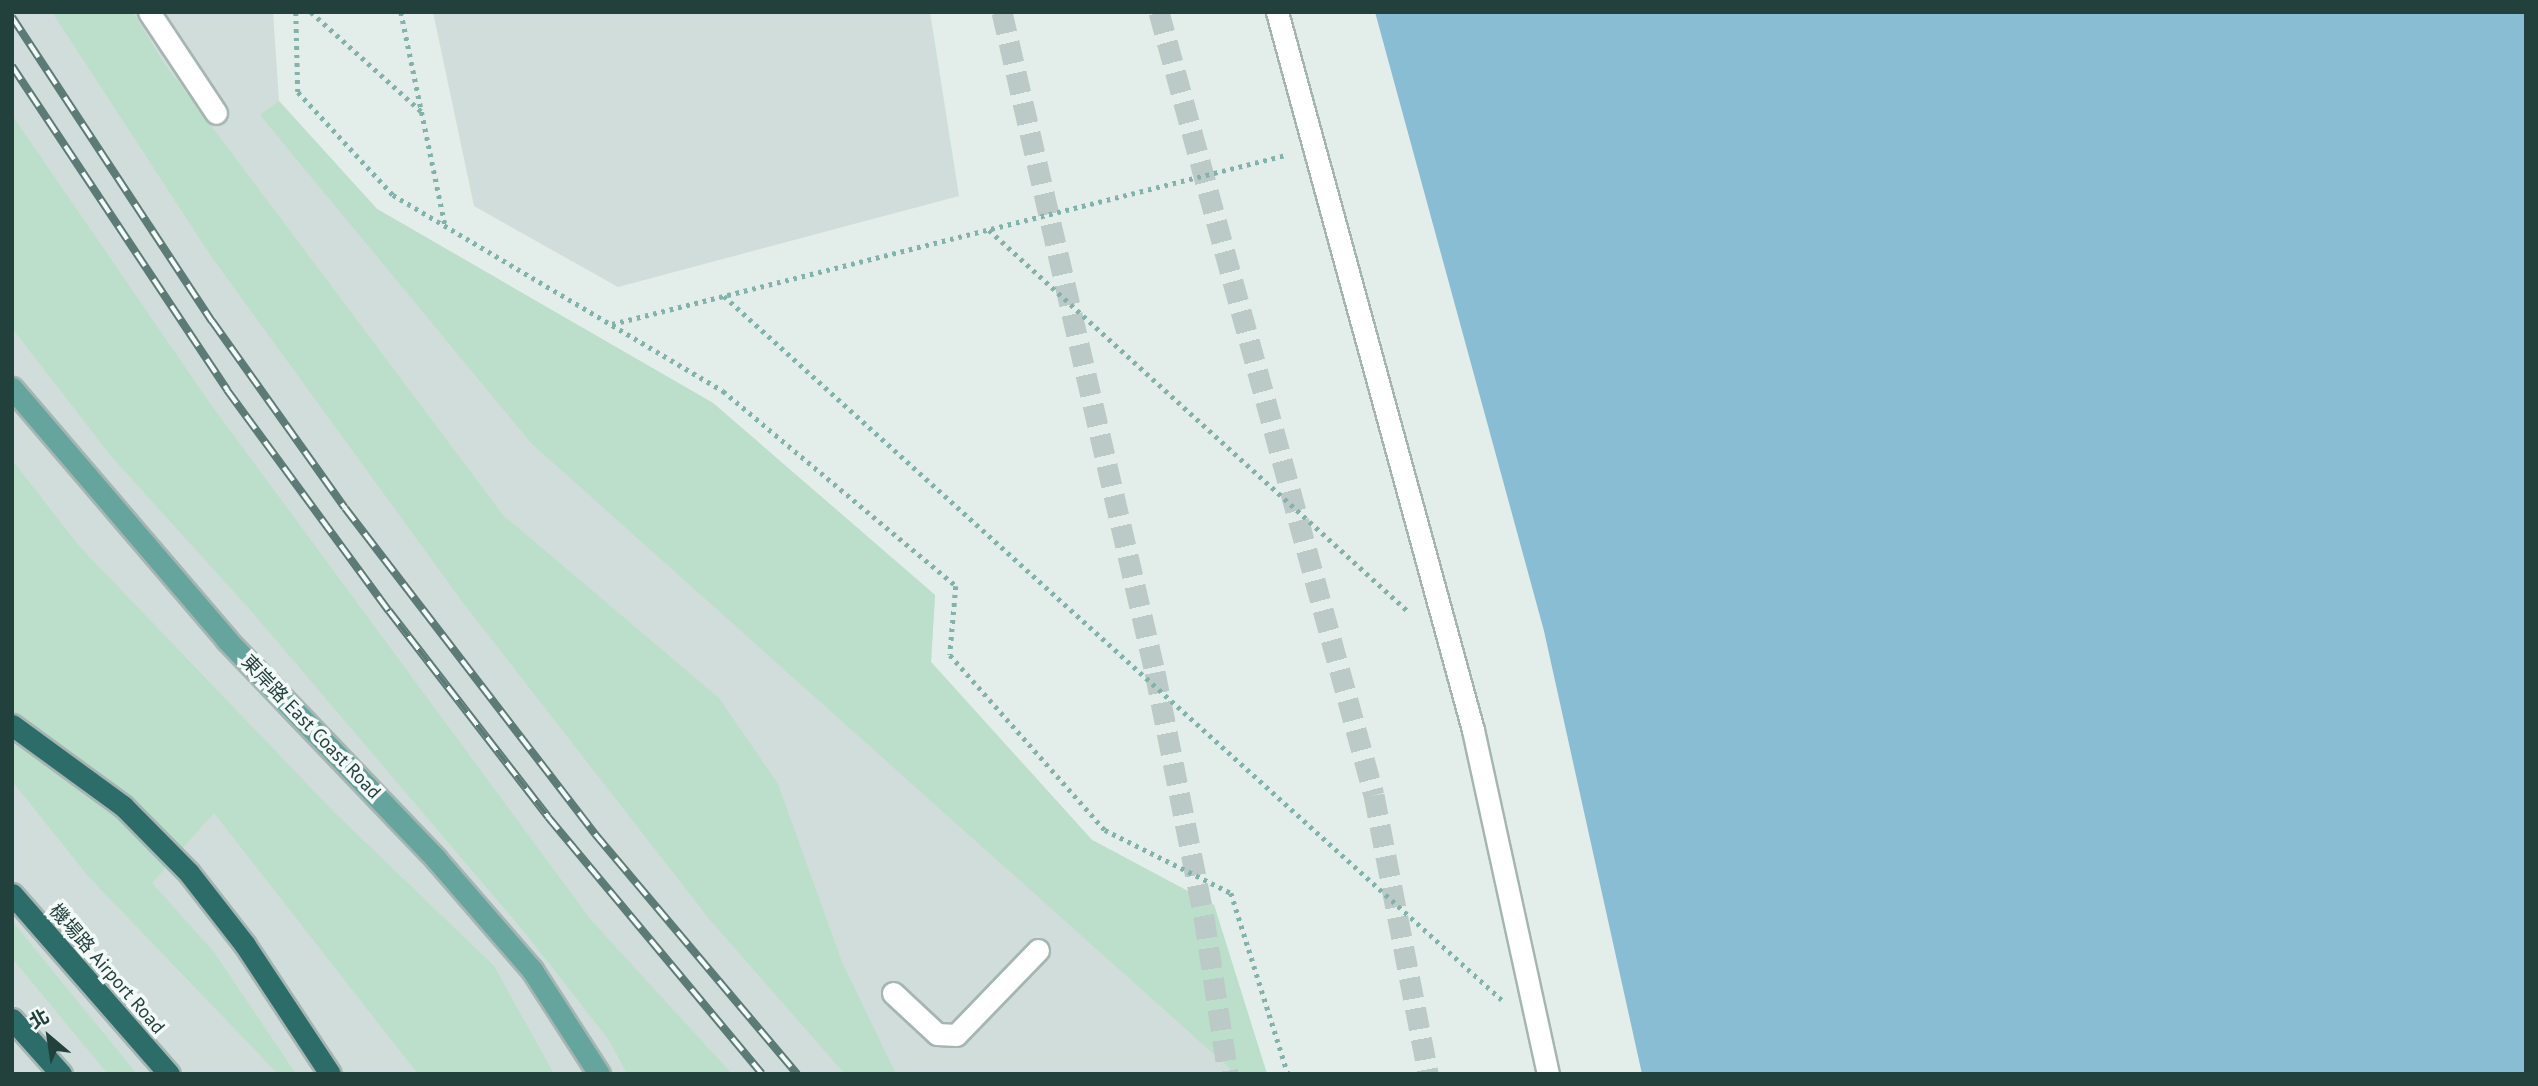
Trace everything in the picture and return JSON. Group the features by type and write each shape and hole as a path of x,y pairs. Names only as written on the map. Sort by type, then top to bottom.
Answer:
{"highway":[{"path":"12,725 123,806 189,873 245,945 330,1074"},
{"name":"機場路 Airport Road","path":"12,894 169,1074"},
{"path":"12,1019 61,1074"}],"main road":[{"name":"東岸路 East Coast Road","path":"12,388 226,639 436,859 532,970 599,1074"}],"street":[{"path":"149,12 216,113"},
{"path":"1277,12 1312,149 1473,730 1548,1074"},
{"path":"893,993 937,1034 956,1035 1038,950"}],"path":[{"path":"296,12 298,92 393,195 723,391 956,586 950,655 1105,830 1231,893 1288,1074"},
{"path":"311,12 422,112"},
{"path":"401,12 445,226"},
{"path":"611,324 1312,149"},
{"path":"989,230 1451,650"},
{"path":"724,296 1539,1034"}],"shaded area":[{"path":"12,12 273,12 279,101 377,209 713,403 935,595 931,662 1092,840 1214,905 1267,1074 12,1074"},
{"path":"433,12 930,12 959,196 618,287 474,206"}],"green space":[{"path":"52,12 133,12 162,60 503,515 719,698 778,784 842,962 896,1074 845,1074 710,920 464,604 211,256"},
{"path":"279,101 377,209 713,403 935,595 931,662 1092,840 1214,905 1267,1074 1236,1074 531,443 260,115"},
{"path":"12,115 209,402 591,920 732,1074 627,1074 609,1040 526,934 253,613 111,456 12,328"},
{"path":"12,460 80,547 333,811 494,966 554,1074 418,1074 214,813 152,883 214,952 296,1074 278,1074 88,876 12,781"},
{"path":"12,921 137,1074 108,1074 12,958"}],"water":[{"path":"1375,12 2526,12 2526,1074 1642,1074 1544,631"}],"tunnel":[{"path":"1002,12 1155,672 1204,917 1228,1074"},
{"path":"1159,12 1374,795 1428,1074"}],"railway":[{"path":"12,17 212,321 345,508 595,834 797,1074"},
{"path":"12,66 227,390 389,611 548,817 762,1074"}]}
